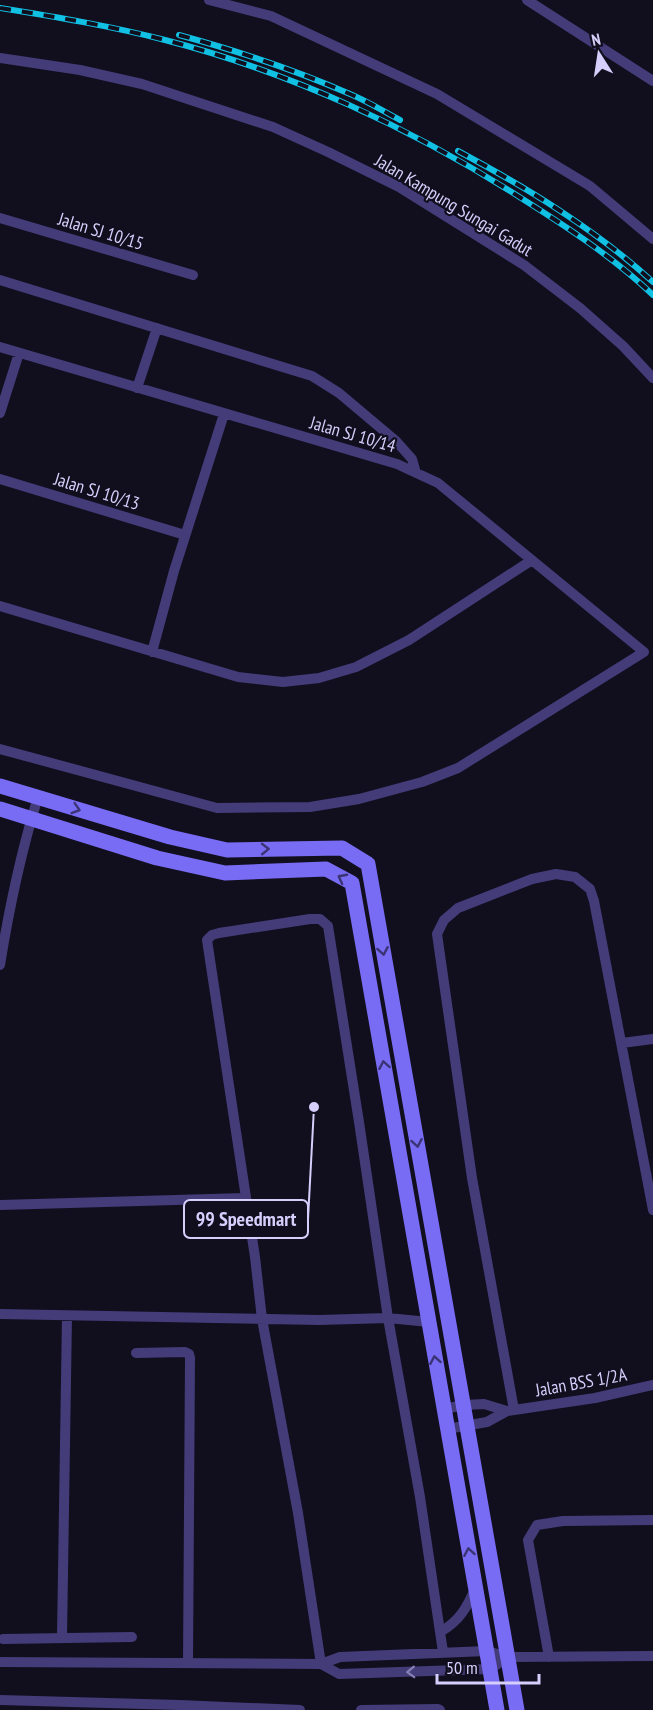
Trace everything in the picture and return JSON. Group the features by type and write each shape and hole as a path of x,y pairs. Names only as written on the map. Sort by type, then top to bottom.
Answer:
{"street":[{"path":"209,0 271,16 437,94 590,186 653,239"},
{"path":"526,0 653,81"},
{"name":"Jalan Kampung Sungai Gadut","path":"0,58 80,70 142,84 273,127 328,152 399,187 524,265 580,308 623,346 653,378"},
{"name":"Jalan SJ 10/15","path":"0,218 193,275"},
{"path":"0,280 312,376 339,393 396,441 412,459 416,473"},
{"path":"137,388 157,328"},
{"name":"Jalan SJ 10/14","path":"0,347 398,464 438,483 644,652 458,768 422,782 359,799 310,807 217,808 0,749"},
{"path":"0,413 19,353"},
{"path":"152,652 185,535 224,414"},
{"name":"Jalan SJ 10/13","path":"0,479 185,535"},
{"path":"0,606 238,677 283,682 319,678 356,667 410,640 532,560"},
{"path":"0,786 170,837 227,850 342,848 368,864 517,1710"},
{"path":"0,959 38,797"},
{"path":"0,809 157,858 225,873 326,869 352,883 497,1710"},
{"path":"510,1410 472,1178 437,934 444,920 458,908 532,879 556,874 574,877 590,889 653,1210"},
{"path":"321,1664 298,1513 262,1319 207,940 212,935 260,926 320,919 328,926 388,1318 420,1497 443,1652"},
{"path":"622,1043 653,1039"},
{"path":"0,1205 245,1198"},
{"path":"0,1314 262,1319 388,1318 429,1322"},
{"path":"62,1637 67,1316"},
{"path":"136,1353 185,1352 190,1358 188,1663"},
{"name":"Jalan BSS 1/2A","path":"510,1410 595,1398 653,1385"},
{"path":"444,1409 484,1404 510,1410"},
{"path":"447,1429 487,1422 510,1410"},
{"path":"549,1657 528,1540 537,1525 563,1521 653,1520"},
{"path":"440,1632 461,1617 476,1587"},
{"path":"3,1639 132,1637"},
{"path":"0,1662 321,1664 340,1657 487,1651 508,1657 653,1656"},
{"path":"321,1664 339,1674 490,1670 508,1657"},
{"path":"0,1700 300,1710"},
{"path":"361,1710 438,1708 440,1710"}],"railway":[{"path":"0,8 104,26 212,53 258,68 349,105 437,149 521,198 606,255 653,295"},
{"path":"179,35 245,54 308,77 356,97 400,120"},
{"path":"458,151 560,210 608,244 653,282"}],"place":[{"name":"99 Speedmart","path":"314,1107"}]}
